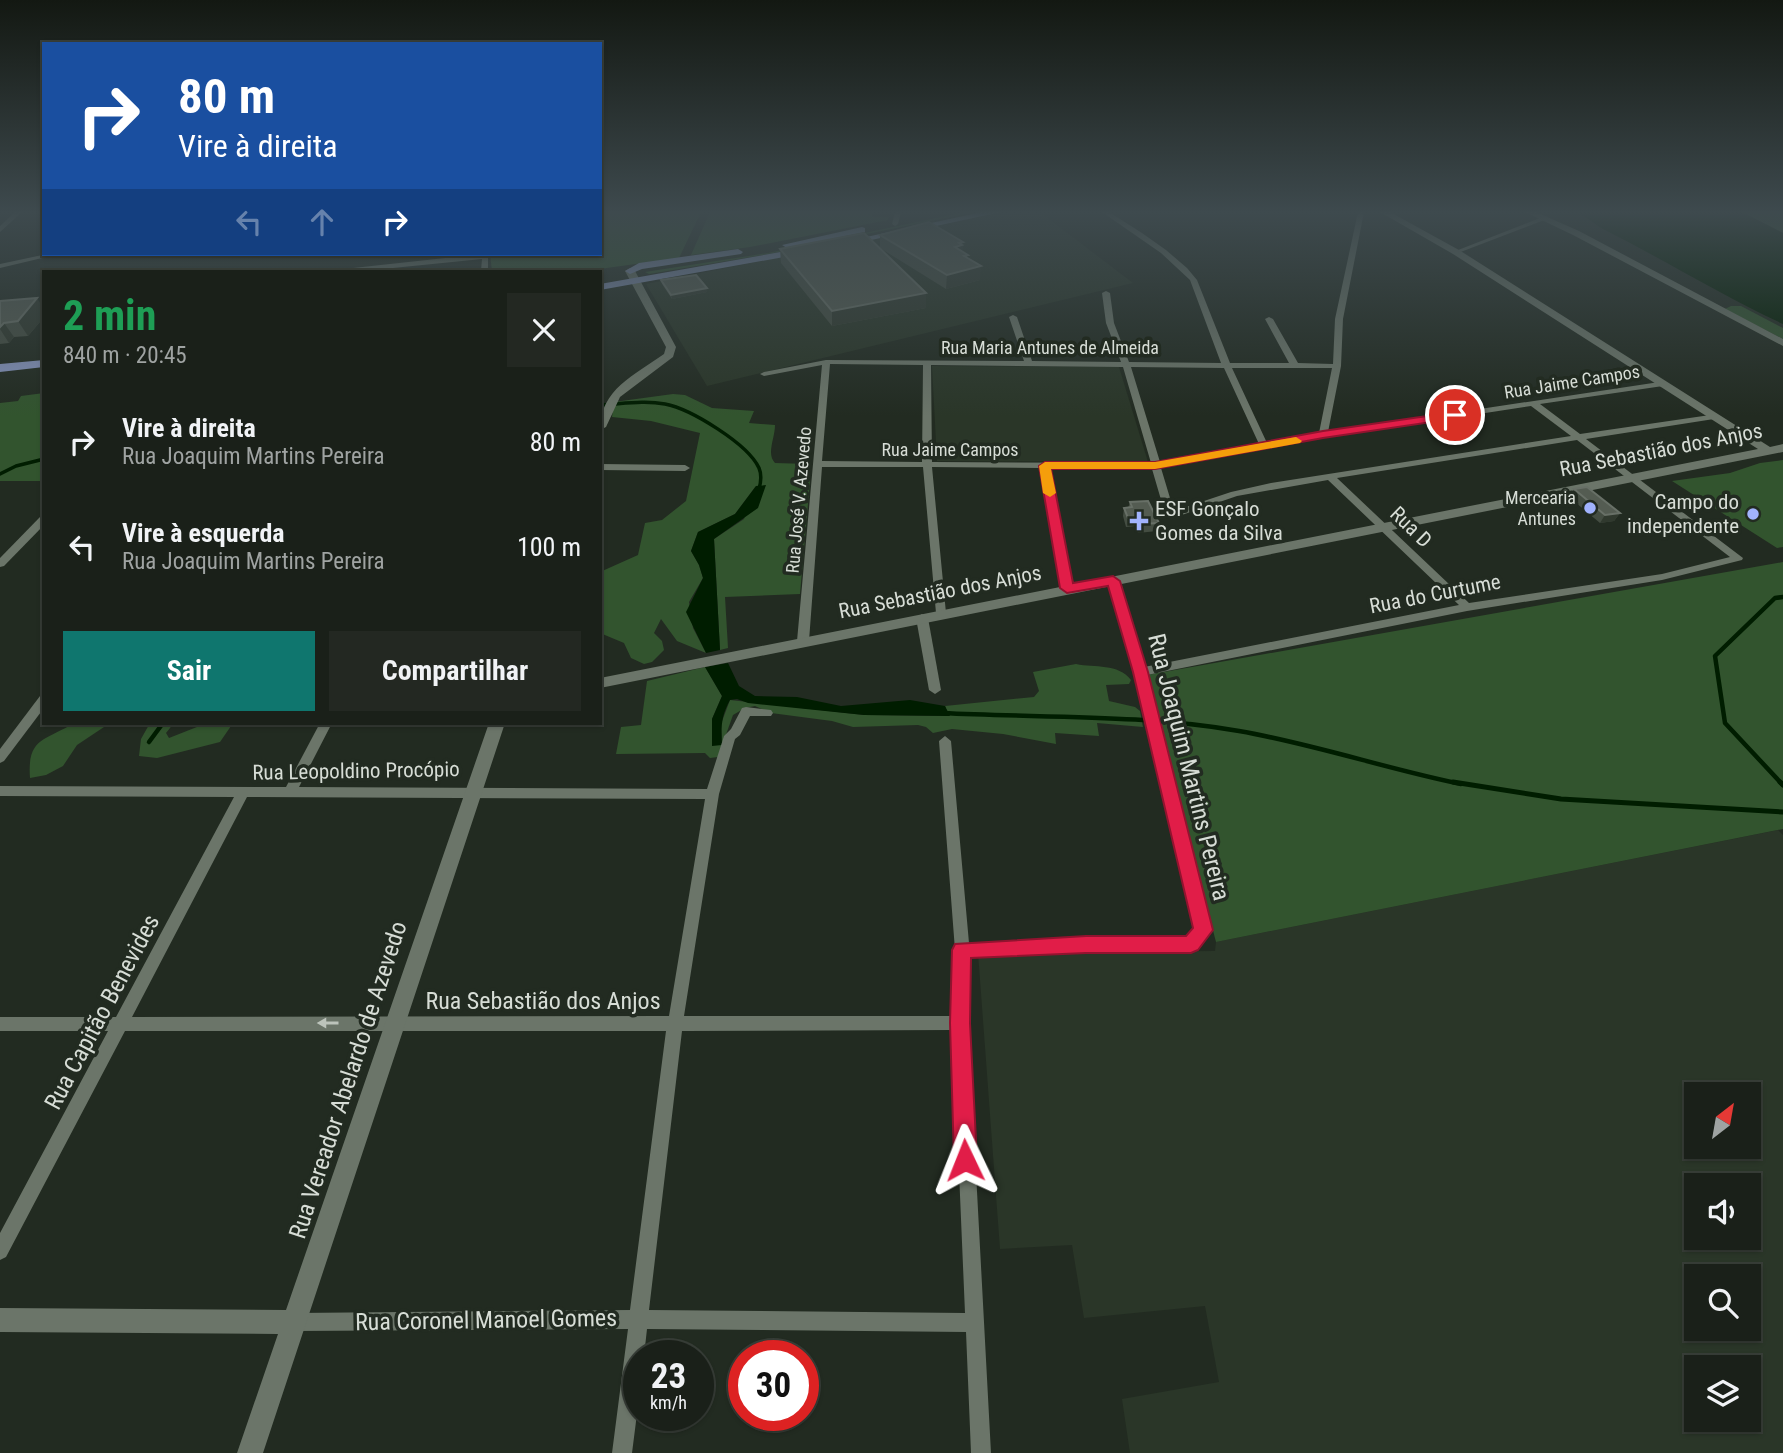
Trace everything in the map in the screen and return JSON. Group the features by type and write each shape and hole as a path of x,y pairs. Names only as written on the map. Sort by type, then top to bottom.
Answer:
{"main road":[{"path":"602,286 623,280"},
{"path":"0,358 42,353"},
{"path":"0,368 42,363"}],"street":[{"path":"602,421 611,400 669,355 670,347 634,280"},
{"path":"1193,280 1226,364 1264,446"},
{"path":"1323,435 1337,366 1339,319 1347,280"},
{"path":"1500,280 1768,451"},
{"path":"1663,280 1783,343"},
{"path":"1106,293 1110,323 1126,364 1169,510 1180,514 1234,494 1329,476 1714,416"},
{"path":"1013,317 1028,363"},
{"path":"1269,319 1294,364"},
{"name":"Rua Maria Antunes de Almeida","path":"764,374 826,362 1337,366"},
{"name":"Rua José V. Azevedo","path":"803,641 826,362"},
{"path":"927,364 927,466 941,613"},
{"name":"Rua Jaime Campos","path":"818,464 1155,466 1323,435 1663,383"},
{"path":"1534,404 1632,477"},
{"name":"Rua Sebastião dos Anjos","path":"602,683 941,613 1783,448"},
{"path":"1045,466 1067,588"},
{"path":"602,467 685,468"},
{"name":"Rua D","path":"1329,476 1467,607"},
{"name":"Rua do Curtume","path":"1140,672 1467,607 1662,576 1738,558 1632,477"},
{"path":"0,564 42,521"},
{"name":"Rua Joaquim Martins Pereira","path":"962,950 1086,944 1191,944 1196,942 1203,930 1140,672 1113,581"},
{"path":"922,618 935,690"},
{"path":"0,758 42,702"},
{"path":"622,1453 676,1024 712,794 730,736 736,732 746,711 767,713"},
{"path":"290,791 325,725"},
{"name":"Rua Vereador Abelardo de Azevedo","path":"250,1453 396,1023 471,791 496,725"},
{"path":"945,741 962,950 960,1023 972,1323 981,1453"},
{"name":"Rua Leopoldino Procópio","path":"0,791 712,794"},
{"name":"Rua Capitão Benevides","path":"0,1251 243,793"},
{"name":"Rua Sebastião dos Anjos","path":"0,1024 960,1023"},
{"name":"Rua Coronel Manoel Gomes","path":"0,1320 295,1322 639,1319 972,1323"}],"shaded area":[{"path":"667,280 1129,280 1133,283 707,386 646,284"},
{"path":"1697,280 1783,280 1783,324"},
{"path":"1741,306 1783,328 1783,339 1725,309"},
{"path":"932,366 1119,367 1148,462 937,461"},
{"path":"42,393 42,481 0,481 0,403 18,401 21,396"},
{"path":"673,394 685,395 712,408 754,411 749,423 775,425 771,455 775,463 808,464 810,481 800,594 725,597 728,648 720,650 714,539 744,519 756,486 735,514 698,532 691,551 703,578 689,602 693,628 706,653 677,641 661,619 654,633 662,641 664,650 652,662 644,664 631,658 624,643 602,634 602,571 638,555 645,523 662,520 686,501 700,433 651,421 612,417 614,402"},
{"name":"Campo do independente","path":"1783,460 1783,547 1777,548 1672,481 1730,473 1760,463"},
{"path":"766,485 758,508 714,539 720,650 706,653 686,612 703,578 691,551 698,532 735,514 756,486"},
{"path":"1783,562 1783,829 1216,942 1147,675"},
{"path":"728,663 739,686 755,696 797,697 841,706 910,700 945,706 950,716 864,715 748,703 737,699 730,700 725,711 722,745 712,746 712,719 722,696 705,667"},
{"path":"1076,664 1113,669 1126,675 1131,680 1129,684 1106,685 1109,701 1135,707 1140,711 1143,727 1097,723 1099,736 1055,733 1056,744 1003,734 952,729 933,733 918,725 853,727 832,721 771,713 755,706 733,715 718,757 710,758 705,753 616,754 621,727 641,725 647,681 705,667 722,696 712,719 722,745 721,724 730,700 864,715 949,716 945,706 1034,697 1039,691 1033,672"},
{"path":"70,725 107,725 77,745 63,766 46,775 30,778 35,747"},
{"path":"149,725 172,725 166,733 169,738 202,725 231,726 220,742 157,758 139,756 141,739"},
{"path":"1778,830 1783,835 1783,1453 1130,1453 1122,1399 1219,1382 1205,1306 1084,1318 1072,1245 1000,1249 978,953 1215,951 1216,942"}],"building":[{"path":"661,280 700,280 707,288 671,295"},
{"path":"806,280 912,280 926,293 832,311"},
{"path":"37,298 18,321 4,323 0,327 0,301"},
{"path":"1587,487 1620,513 1605,515 1574,489"},
{"path":"1148,501 1159,523 1140,524 1136,518 1128,518 1124,508 1132,507 1130,502"}],"waterway":[{"path":"602,405 641,402 665,404 703,420 731,439 753,459 761,473 759,489"},
{"path":"0,474 16,466 42,460"},
{"path":"1782,784 1725,723 1715,656 1775,598 1783,597"},
{"path":"942,713 1128,719 1239,731 1461,784"},
{"path":"149,742 162,725"},
{"path":"1453,782 1561,799 1783,812"}],"slow traffic":[{"path":"1050,493 1045,466 1155,466 1296,441"}],"place":[{"name":"Mercearia Antunes","path":"1590,508"},
{"name":"Campo do independente","path":"1753,514"},
{"name":"ESF Gonçalo Gomes da Silva","path":"1139,521"}],"route":[{"path":"965,1160 960,1023 962,950 1086,944 1191,944 1196,942 1203,930 1140,672 1113,581 1067,588 1045,466 1155,466 1323,435 1455,415"}]}
